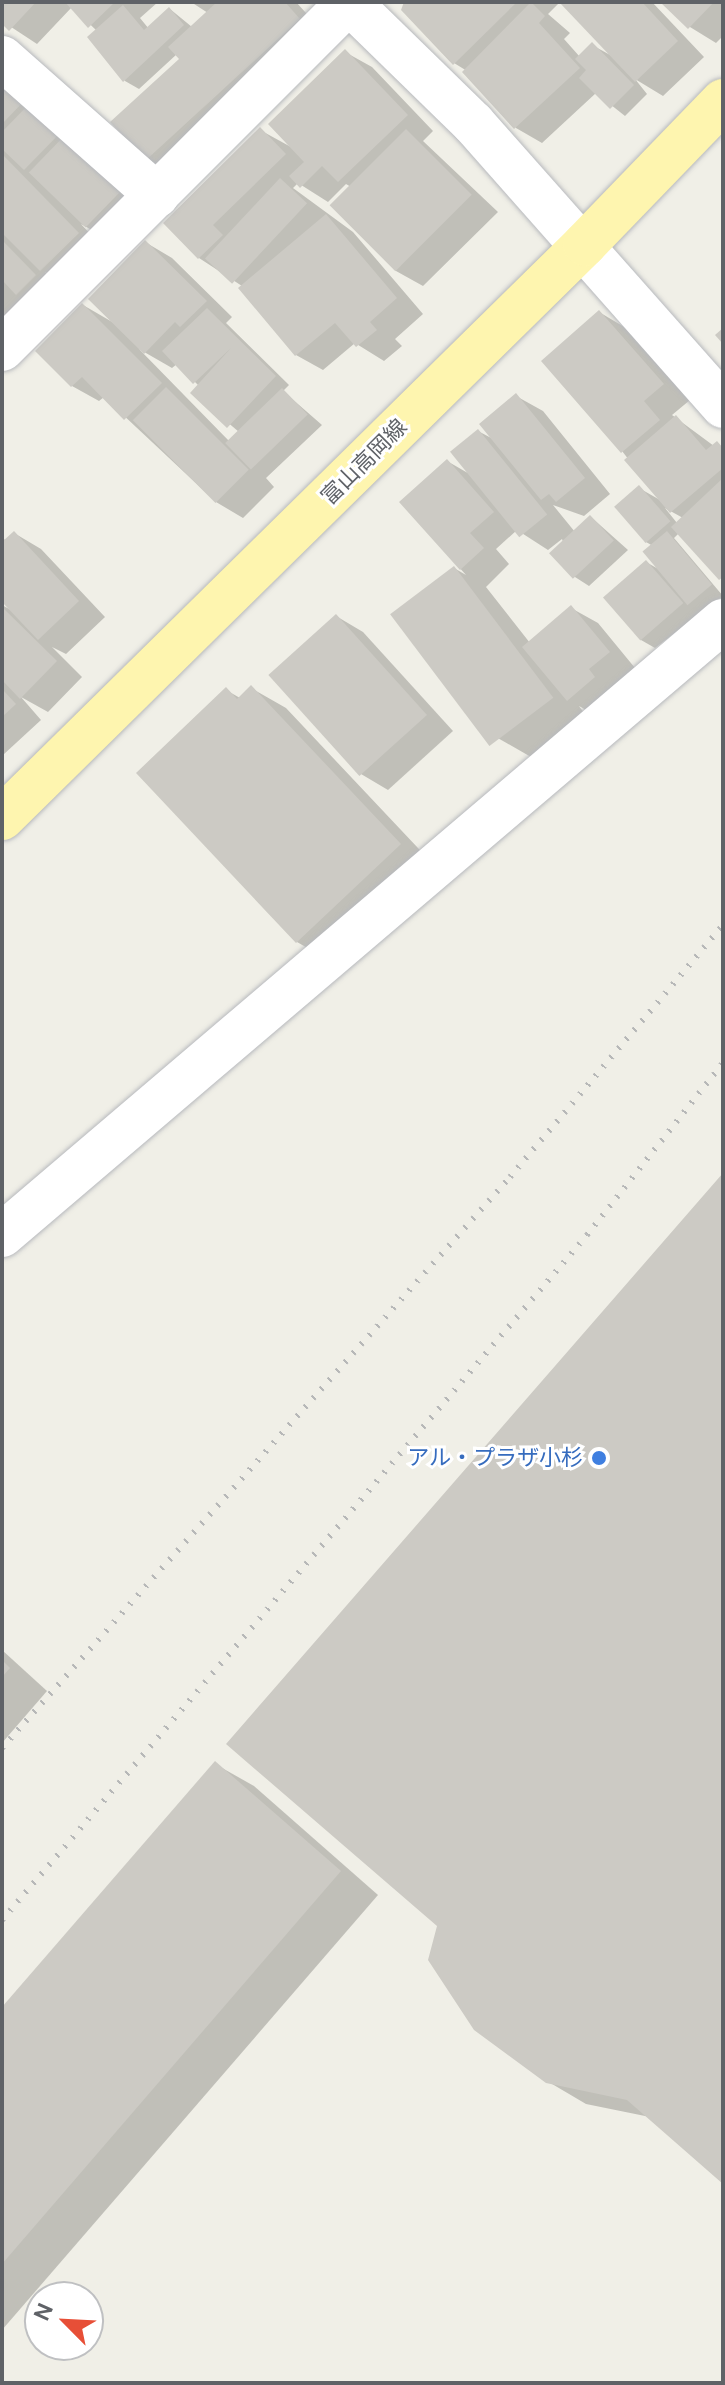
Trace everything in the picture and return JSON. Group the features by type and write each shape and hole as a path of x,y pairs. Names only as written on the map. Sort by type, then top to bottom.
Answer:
{"main road":[{"name":"富山高岡線","path":"2,818 585,244 723,101"}],"street":[{"path":"2,349 353,4 473,123 585,244 723,406"},
{"path":"2,58 157,195"},
{"path":"2,1235 723,621"}],"building":[{"path":"2,2 36,2 9,31 2,24"},
{"path":"65,2 115,2 88,28"},
{"path":"217,2 285,2 300,19 146,160 110,122 179,59 168,47"},
{"path":"404,2 517,2 453,65 401,10"},
{"path":"531,2 545,16 539,23 580,68 514,129 462,72"},
{"path":"559,2 642,2 678,41 635,82"},
{"path":"660,2 714,2 688,29"},
{"path":"123,5 144,30 169,7 184,25 123,82 87,37"},
{"path":"592,42 634,85 610,109 579,78 586,70 575,59"},
{"path":"345,49 408,115 338,182 322,166 300,188 289,176 304,162 268,124"},
{"path":"2,78 25,100 2,124"},
{"path":"31,102 62,131 24,170 2,149 2,132"},
{"path":"260,127 286,154 213,225 223,235 198,259 163,223"},
{"path":"406,129 472,195 395,271 330,205"},
{"path":"67,133 124,188 86,227 29,173"},
{"path":"2,154 79,233 40,271 2,233"},
{"path":"280,178 307,203 232,284 205,258"},
{"path":"326,214 397,298 370,322 377,330 356,347 335,323 295,356 238,288"},
{"path":"2,240 36,275 16,295 2,280"},
{"path":"145,240 207,301 180,327 175,322 144,354 88,299"},
{"path":"82,303 162,383 124,420 82,377 71,387 35,351"},
{"path":"207,308 276,376 227,428 190,393 231,348 193,384 162,351"},
{"path":"599,310 664,384 644,401 660,420 621,453 541,361"},
{"path":"723,328 723,344 715,335"},
{"path":"166,387 249,470 215,503 133,420"},
{"path":"282,388 308,415 251,469 225,443"},
{"path":"516,393 585,478 556,502 549,494 541,500 479,424"},
{"path":"676,415 706,450 717,441 723,448 723,468 670,513 624,460"},
{"path":"478,429 547,514 519,537 450,452"},
{"path":"447,459 494,512 470,533 484,548 460,570 399,502"},
{"path":"723,478 723,577 719,580 671,527"},
{"path":"639,485 670,521 646,543 614,507"},
{"path":"590,515 614,541 573,579 549,553"},
{"path":"14,531 79,601 38,640 2,602 2,542"},
{"path":"667,531 712,585 687,605 642,552"},
{"path":"646,560 683,603 640,640 603,597"},
{"path":"454,566 553,698 489,746 390,614"},
{"path":"571,605 610,652 589,669 595,677 567,701 522,647"},
{"path":"2,607 57,661 20,699 2,680"},
{"path":"336,614 427,715 359,776 268,675"},
{"path":"251,685 401,844 296,943 136,773 226,687 237,699"},
{"path":"2,689 16,704 2,717"},
{"name":"アル・プラザ小杉","path":"723,1173 723,2184 627,2100 546,2083 474,2030 428,1960 437,1926 226,1744"},
{"path":"2,1660 10,1668 2,1677"},
{"path":"215,1761 341,1871 2,2264 2,2007"}],"railway":[{"path":"2,1748 510,1177 723,925"},
{"path":"2,1920 587,1235 723,1063"}],"place":[{"name":"アル・プラザ小杉","path":"599,1458"}]}
